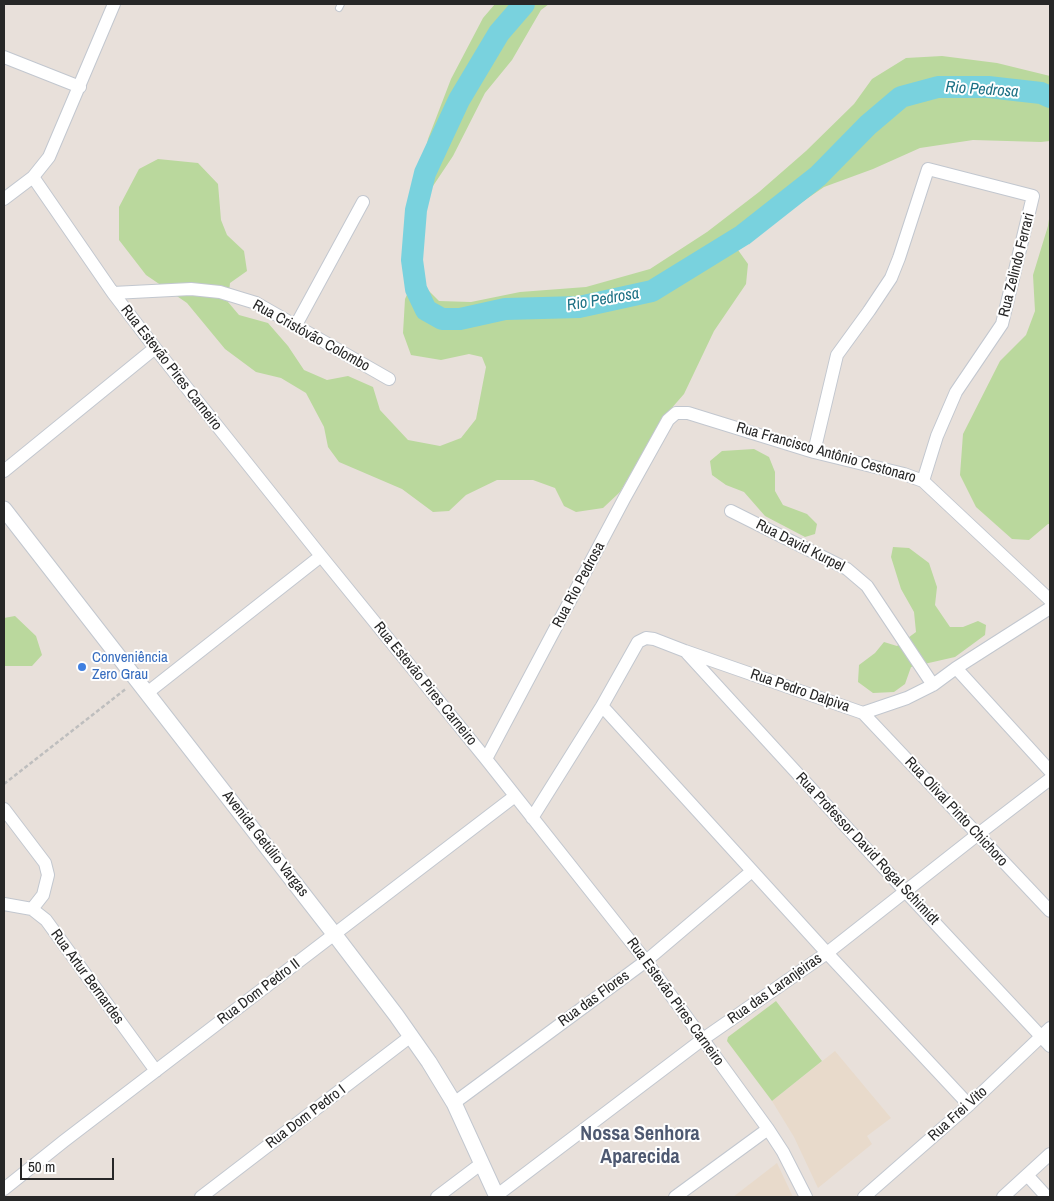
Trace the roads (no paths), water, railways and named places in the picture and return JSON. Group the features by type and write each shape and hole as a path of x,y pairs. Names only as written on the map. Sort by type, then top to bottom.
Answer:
{"street":[{"path":"4,199 33,177 49,157 114,4"},
{"path":"4,57 80,87"},
{"name":"Rua Zelindo Ferrari","path":"814,452 837,355 891,278 928,169 1033,196 1002,324 956,392 937,436 923,481"},
{"name":"Rua Estevão Pires Carneiro","path":"33,177 113,293 155,348 646,961 783,1152 806,1197"},
{"path":"296,325 363,202"},
{"name":"Rua Cristóvão Colombo","path":"113,293 191,289 220,292 256,303 389,379"},
{"path":"4,471 155,348"},
{"name":"Rua Francisco Antônio Cestonaro","path":"676,413 688,413 814,452 904,474 923,481 1050,600"},
{"name":"Rua Rio Pedrosa","path":"486,759 629,491 668,420 676,413"},
{"name":"Avenida Getúlio Vargas","path":"4,509 335,935 411,1036 454,1103 497,1197"},
{"name":"Rua David Kurpel","path":"731,511 854,574 867,586 933,685"},
{"path":"147,693 321,556"},
{"name":"Rua Pedro Dalpiva","path":"602,706 638,642 646,638 654,639 862,713 908,698 933,685 956,668 1050,608"},
{"name":"Rua Professor David Rogal Schimidt","path":"685,651 905,891 1047,1037"},
{"path":"956,668 1050,772"},
{"path":"532,818 602,706 827,953 969,1105"},
{"name":"Rua Olival Pinto Chichoro","path":"862,713 1050,911"},
{"name":"Rua das Laranjeiras","path":"497,1197 703,1039 827,953 1050,779"},
{"name":"Rua Dom Pedro II","path":"4,1189 515,796"},
{"path":"4,811 45,863 48,875 43,894 32,909 4,904"},
{"name":"Rua das Flores","path":"454,1103 646,961 752,871"},
{"name":"Rua Artur Bernardes","path":"32,909 46,920 156,1071"},
{"name":"Rua Dom Pedro I","path":"201,1197 411,1036"},
{"name":"Rua Frei Vito","path":"864,1197 1047,1037"},
{"path":"675,1197 768,1130"},
{"path":"1003,1197 1050,1154"},
{"path":"437,1197 482,1163"},
{"path":"1027,1175 1048,1197"}],"waterway":[{"name":"Rio Pedrosa","path":"524,4 499,33 459,100 425,173 416,210 412,260 416,289 426,310 442,319 460,319 505,309 579,307 652,291 743,235 818,176 868,125 901,97 938,87 988,87 1041,93 1050,97"}],"place":[{"name":"Conveniência Zero Grau","path":"82,667"}],"district":[{"name":"Nossa Senhora Aparecida","path":"640,1146"}]}
